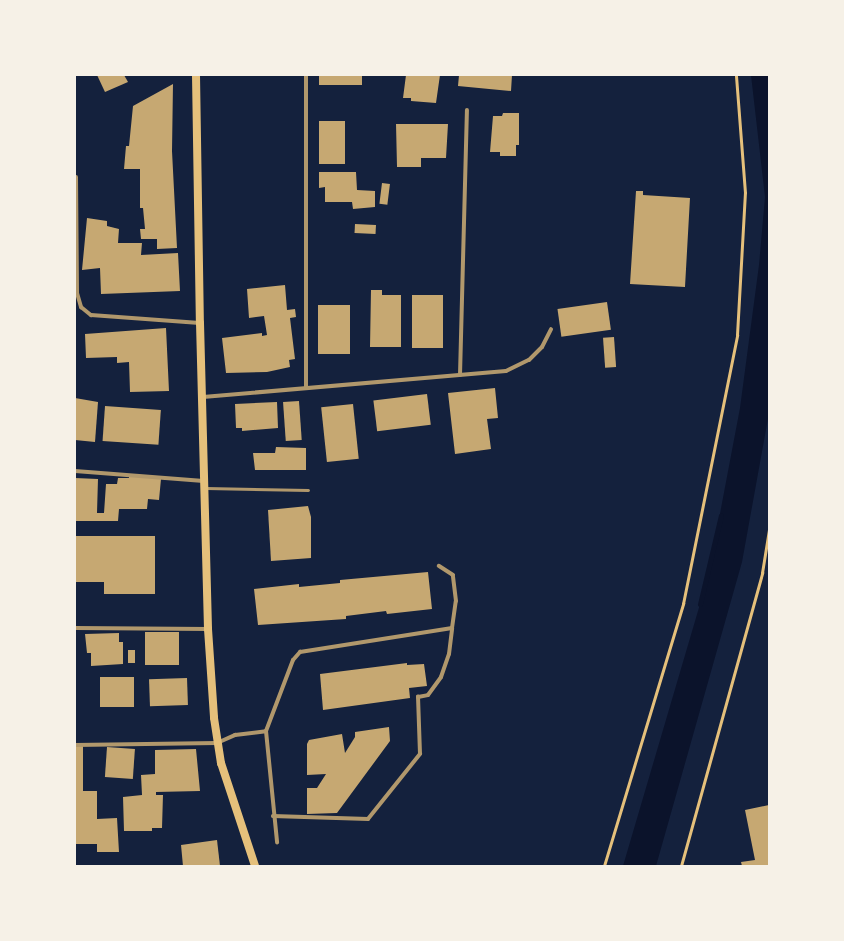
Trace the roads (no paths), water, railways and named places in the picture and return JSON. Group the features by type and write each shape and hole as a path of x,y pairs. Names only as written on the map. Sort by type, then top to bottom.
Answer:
{"main road":[{"path":"196,75 200,323 208,629 217,743 255,866"}],"street":[{"path":"306,75 306,388"},
{"path":"460,375 466,110"},
{"path":"76,177 77,293 81,307 91,315 200,323"},
{"path":"203,397 506,371 529,360 542,347 551,329"},
{"path":"75,471 205,485"},
{"path":"273,816 368,818 420,754 418,697 428,695 441,677 449,654 456,601 452,575 439,566"},
{"path":"75,628 208,629"},
{"path":"277,842 273,816 266,731 293,660 300,652 452,628"},
{"path":"75,745 217,743 235,735 266,731"}],"lane":[{"path":"205,485 308,490"}],"water":[{"path":"751,75 769,75 769,413 742,562 656,866 623,866 708,577 740,408 759,265 765,197"}],"waterway":[{"path":"700,604 721,515"}]}
